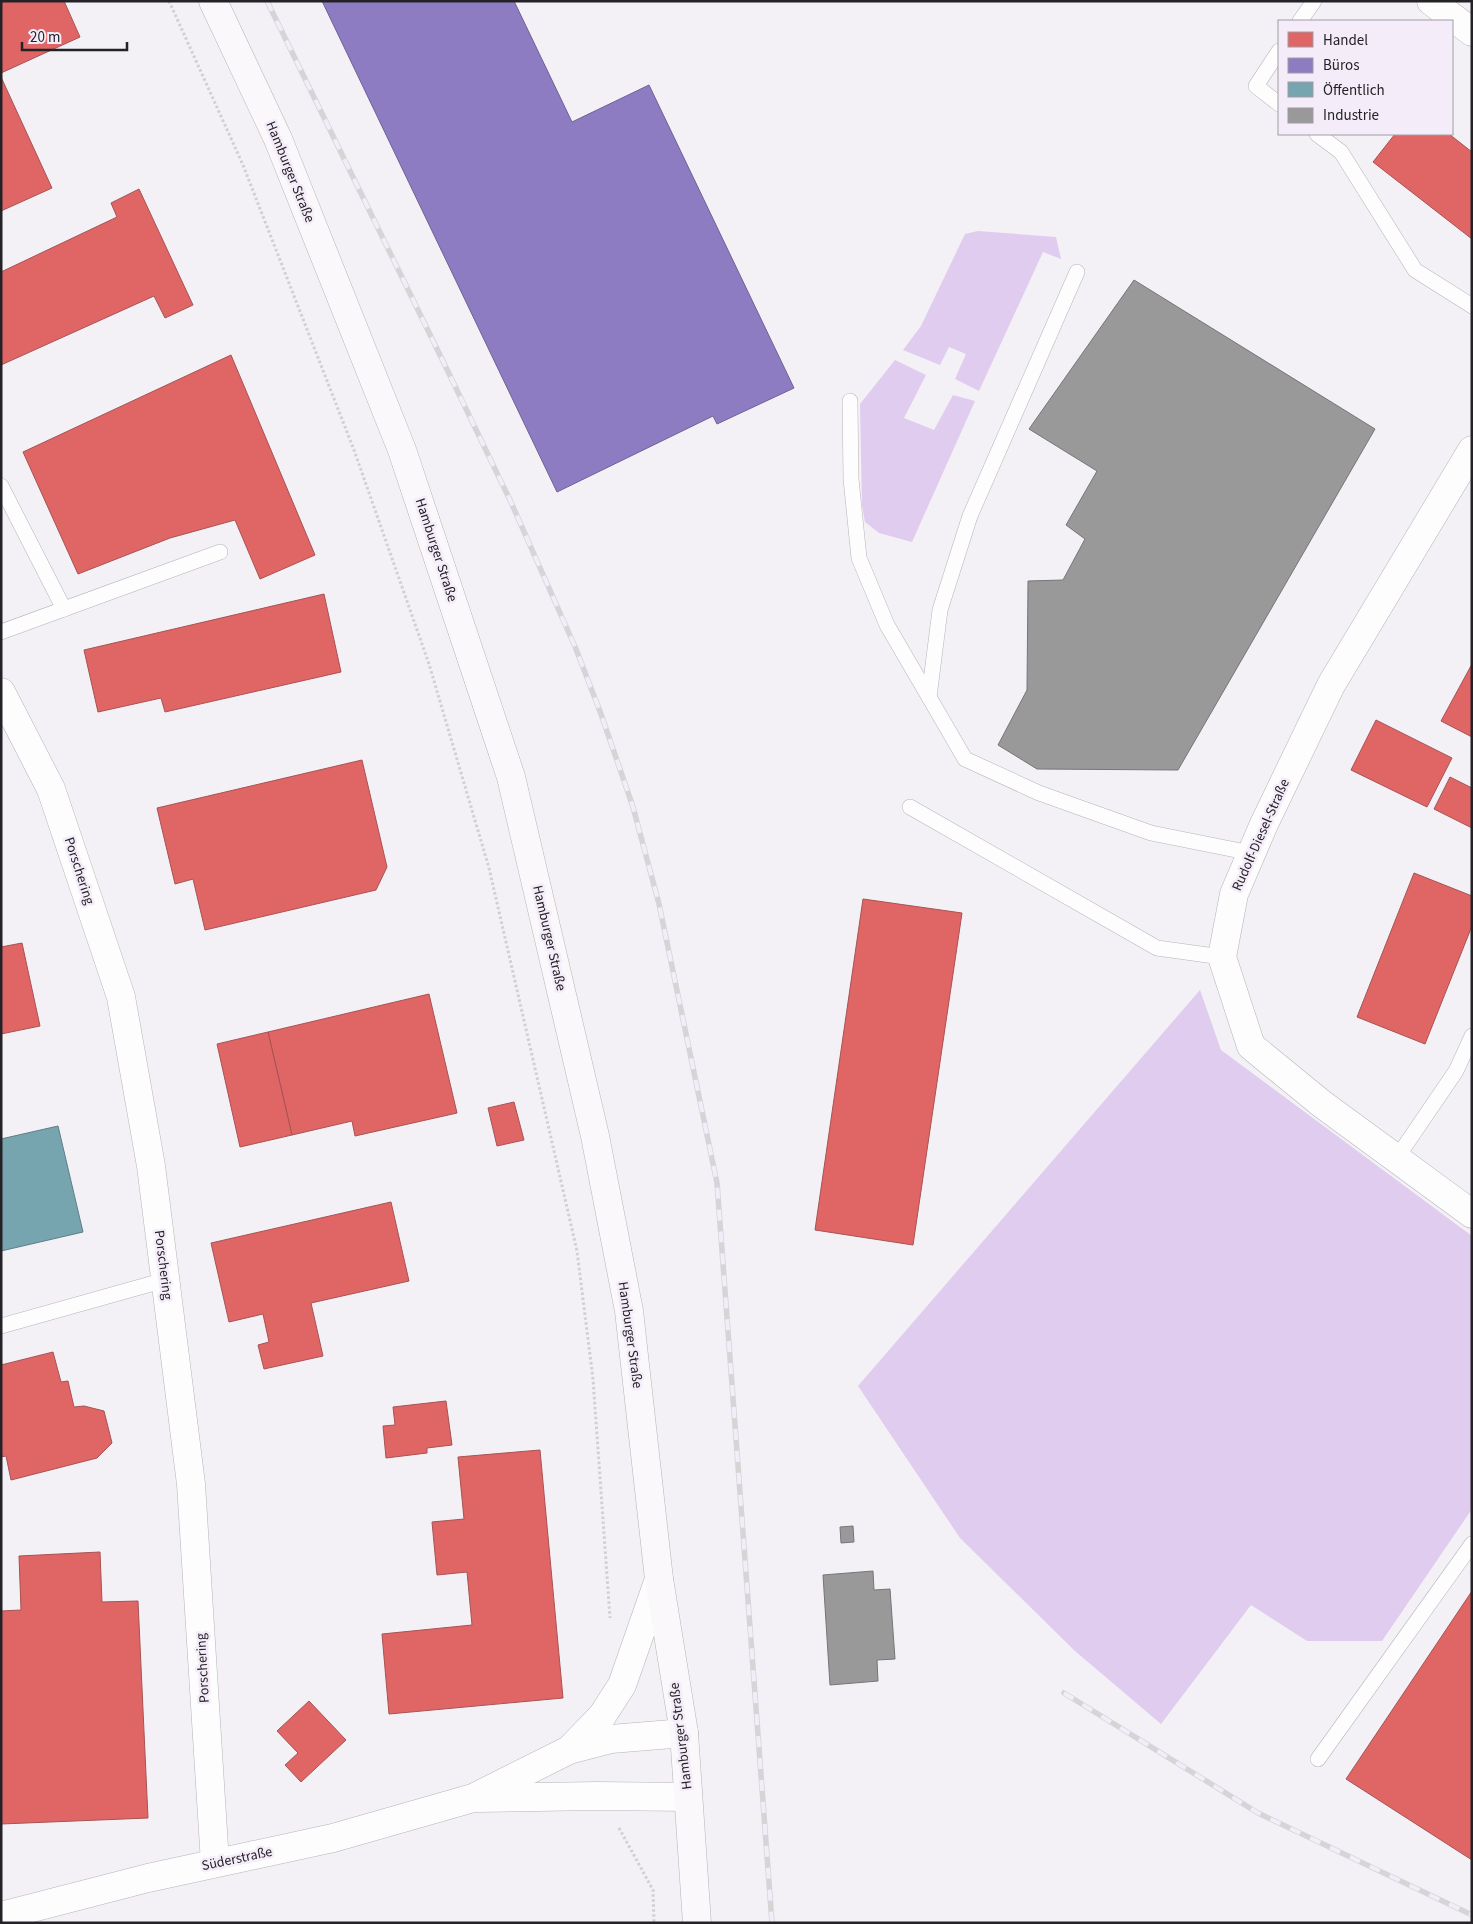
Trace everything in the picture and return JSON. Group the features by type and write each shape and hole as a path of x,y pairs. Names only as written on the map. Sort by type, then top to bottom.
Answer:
{"main road":[{"name":"Hamburger Straße","path":"213,1 278,138 402,450 511,778 595,1136 629,1311 659,1579 684,1733 697,1923"}],"street":[{"path":"1431,1 1472,32"},
{"name":"Rudolf-Diesel-Straße","path":"1472,450 1331,684 1234,894 1222,957 1251,1046 1322,1104 1472,1214"},
{"name":"Porschering","path":"1,692 51,789 121,997 150,1166 191,1484 215,1863"},
{"path":"569,1750 602,1716 622,1685 659,1579"},
{"name":"Süderstraße","path":"1,1916 215,1863 333,1838 473,1798 569,1750 611,1738 684,1733"},
{"name":"Süderstraße","path":"473,1798 688,1797"}],"lane":[{"path":"1301,20 1314,1"},
{"path":"1278,53 1256,86 1278,103"},
{"path":"1318,135 1341,152 1415,270 1472,306"},
{"path":"929,697 940,610 970,516 1077,272"},
{"path":"850,401 851,478 859,558 887,625 965,759 1038,793 1150,833 1252,853"},
{"path":"1,486 64,609"},
{"path":"1,632 220,552"},
{"path":"910,807 1157,948 1222,957"},
{"path":"1396,1159 1456,1071 1472,1036"},
{"path":"1,1326 165,1280"},
{"path":"1318,1759 1472,1544"}],"path":[{"path":"169,1 243,165 354,450 429,664 489,868 577,1251 593,1380 610,1612 609,1620"}],"shaded area":[{"path":"978,231 1056,237 1061,259 1043,252 979,391 955,379 966,354 949,347 940,365 903,350 921,326 965,234"},
{"path":"895,360 926,375 904,418 934,430 953,395 975,401 912,542 879,533 865,522 862,505 860,404"},
{"path":"1200,990 1221,1050 1472,1236 1472,1509 1382,1641 1307,1641 1251,1605 1161,1724 1075,1651 960,1538 858,1386"}],"building: Handel":[{"path":"1,1 64,1 80,37 1,73"},
{"path":"1,77 52,188 1,211"},
{"path":"1394,135 1450,135 1472,152 1472,239 1373,162"},
{"path":"139,189 193,305 165,318 154,296 1,365 1,272 117,217 111,203"},
{"path":"231,355 315,555 260,579 235,520 170,538 78,574 23,452"},
{"path":"324,594 341,672 165,712 161,698 98,712 84,650"},
{"path":"1472,664 1472,737 1441,721"},
{"path":"1376,720 1452,758 1427,807 1351,770"},
{"path":"362,760 387,867 376,890 205,930 193,879 175,884 157,808"},
{"path":"1450,777 1472,788 1472,828 1434,809"},
{"path":"1414,873 1472,896 1472,926 1425,1044 1357,1017"},
{"path":"863,899 962,913 913,1245 815,1230"},
{"path":"22,943 40,1026 1,1034 1,947"},
{"path":"429,994 457,1113 355,1136 352,1121 292,1135 268,1032"},
{"path":"268,1032 292,1135 240,1147 217,1044"},
{"path":"514,1102 524,1140 497,1146 488,1108"},
{"path":"391,1202 409,1281 311,1303 323,1356 264,1369 258,1345 269,1342 263,1314 229,1322 211,1243"},
{"path":"53,1352 61,1382 68,1381 74,1407 84,1406 104,1411 112,1443 97,1458 11,1480 6,1456 1,1457 1,1365"},
{"path":"446,1401 452,1445 427,1448 427,1453 386,1458 383,1426 395,1425 393,1407"},
{"path":"540,1450 563,1698 389,1714 382,1634 472,1625 467,1572 437,1575 432,1522 464,1519 458,1457"},
{"path":"100,1552 102,1602 138,1601 148,1818 1,1824 1,1611 21,1610 19,1556"},
{"path":"1472,1591 1472,1860 1346,1779"},
{"path":"309,1701 346,1740 301,1782 285,1765 298,1753 277,1731"}],"building: Büros":[{"path":"322,1 514,1 572,122 649,85 794,388 717,424 713,416 557,492"}],"building: Öffentlich":[{"path":"58,1126 83,1232 1,1251 1,1139"}],"building: Industrie":[{"path":"1134,280 1375,429 1178,770 1037,769 998,745 1027,690 1028,581 1063,580 1085,539 1066,525 1097,471 1029,429"},
{"path":"853,1526 854,1542 841,1543 840,1527"},
{"path":"873,1571 874,1590 890,1589 895,1659 877,1660 878,1681 830,1685 823,1575"}],"railway":[{"path":"267,1 510,500 576,649 633,807 659,904 717,1183 772,1923"},
{"path":"1064,1693 1258,1813 1472,1915"}]}
